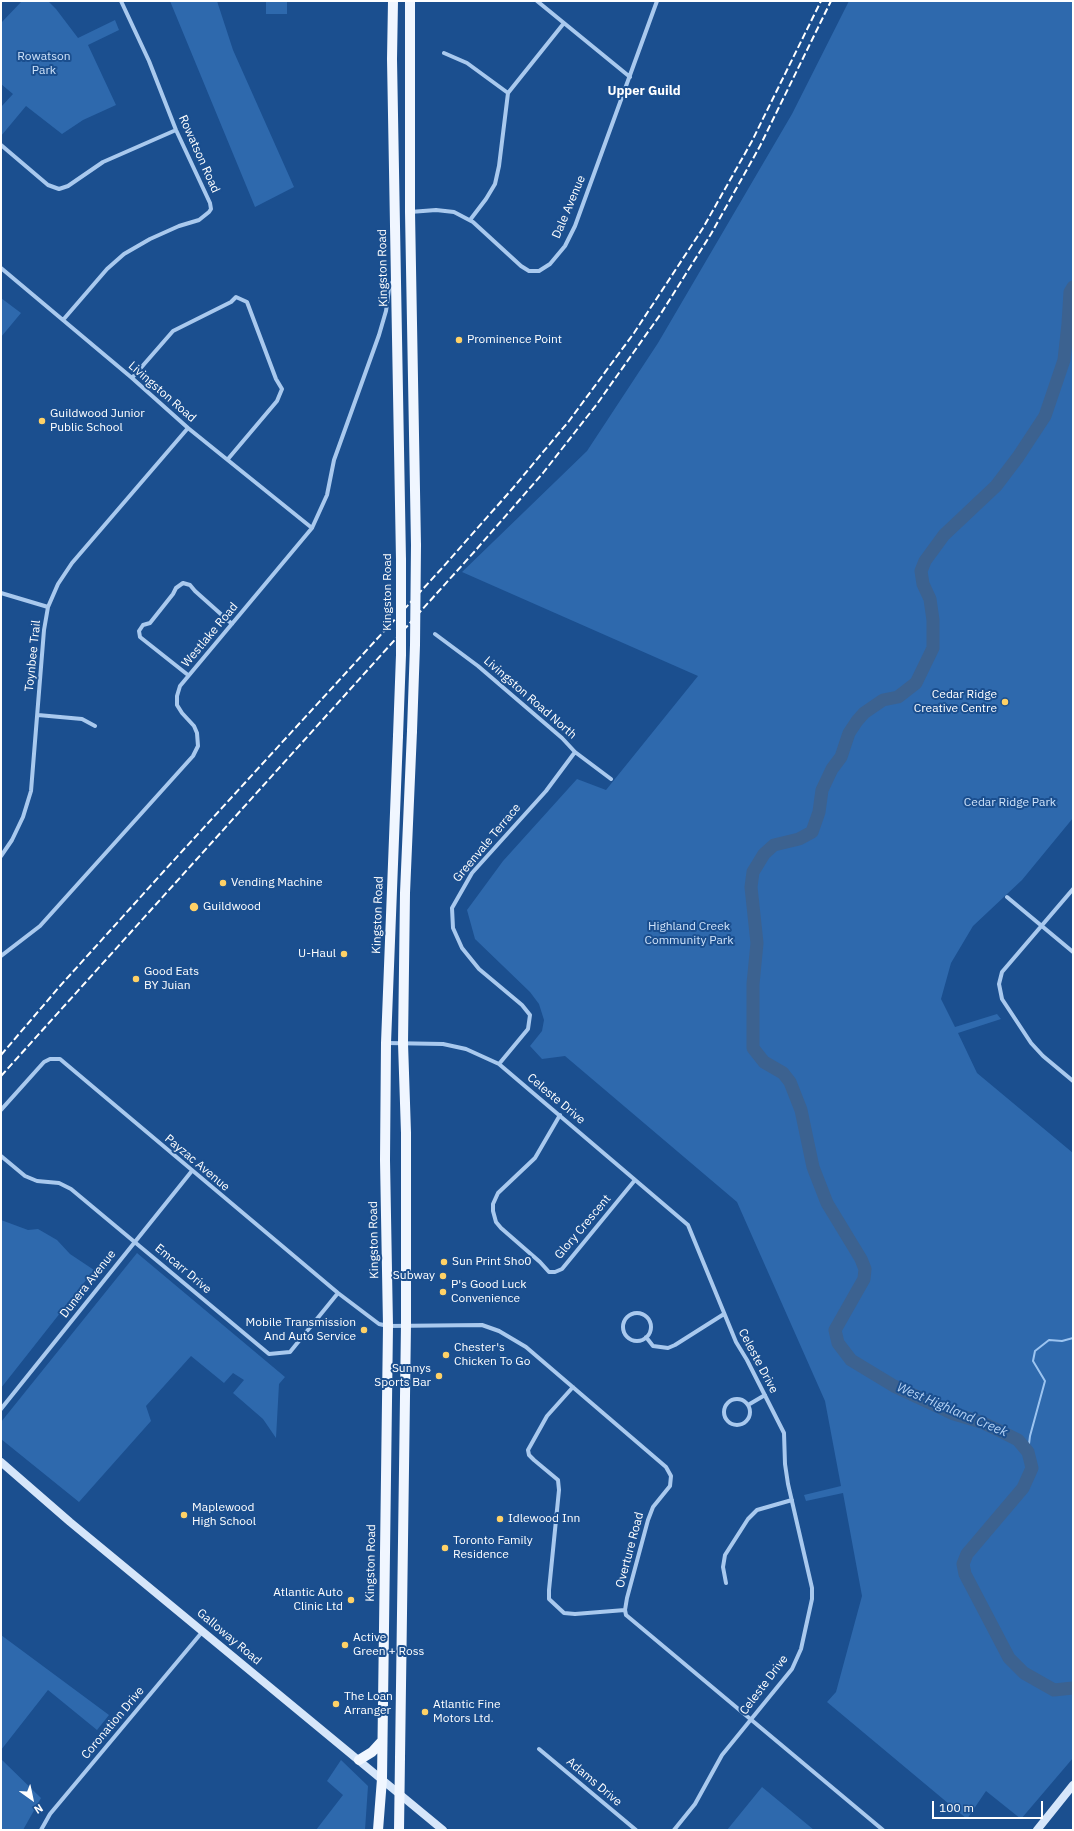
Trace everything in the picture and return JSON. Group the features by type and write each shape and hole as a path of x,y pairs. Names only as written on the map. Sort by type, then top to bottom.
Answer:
{"main road":[{"name":"Kingston Road","path":"378,1830 382,1779 388,1326 385,1160 386,1043 401,655 401,560 392,59 393,1"},
{"path":"399,1830 406,1324 406,1133 403,1043 405,893 416,646 416,545 410,212 410,1"},
{"path":"359,1760 372,1752 382,1740"}],"street":[{"name":"Rowatson Road","path":"63,320 107,269 124,254 166,232 199,220 209,212 210,203 176,130 149,61 121,1"},
{"path":"537,1 630,77"},
{"name":"Dale Avenue","path":"410,212 436,210 454,212 470,220 521,266 529,271 539,271 550,264 565,246 575,226 657,1"},
{"path":"470,220 495,184 499,166 508,93 564,23"},
{"path":"444,53 452,55 467,63 508,93"},
{"path":"1,145 48,185 59,189 68,186 103,162 176,130"},
{"name":"Livingston Road","path":"1,268 132,378 188,428 312,528"},
{"name":"Westlake Road","path":"1,956 40,926 193,756 198,746 197,733 194,726 177,705 177,696 180,686 312,528 327,495 334,460 386,311 389,289 396,275"},
{"path":"132,378 173,331 231,302 236,297 247,302 276,379 282,389 277,401 228,459"},
{"name":"Toynbee Trail","path":"1,856 12,840 23,817 31,791 44,630 48,607 58,584 72,564 188,428"},
{"path":"188,676 140,637 139,631 143,625 150,623 176,588 182,583 190,585 195,592 232,624"},
{"path":"1,593 48,607"},
{"name":"Livingston Road North","path":"435,634 478,666 562,738 575,752 611,779"},
{"path":"38,715 82,719 95,726"},
{"name":"Greenvale Terrace","path":"499,1064 528,1029 530,1015 522,1005 479,970 462,948 453,928 452,908 472,873 546,791 575,752"},
{"path":"1073,889 1002,972 999,984 1004,1003 1031,1044 1073,1081"},
{"path":"1007,896 1073,952"},
{"name":"Celeste Drive","path":"386,1043 443,1044 466,1048 499,1064 688,1225 736,1342 747,1360 784,1433 785,1464 810,1576 812,1599 797,1661 785,1679 722,1755 695,1804 674,1830"},
{"name":"Payzac Avenue","path":"1,1110 44,1062 50,1059 60,1059 191,1172 338,1293 378,1324 388,1326"},
{"name":"Glory Crescent","path":"560,1115 535,1158 498,1193 493,1211 496,1222 501,1228 540,1262 549,1272 555,1272 562,1269 635,1180"},
{"name":"Emcarr Drive","path":"1,1156 25,1176 37,1181 59,1184 71,1189 269,1354 290,1352 338,1293"},
{"name":"Dunera Avenue","path":"1,1409 47,1353 134,1241 191,1172"},
{"path":"639,1313 648,1317 651,1325 649,1334 646,1337 642,1340 633,1340 626,1335 624,1326 630,1314 639,1313"},
{"path":"646,1337 653,1346 668,1348 724,1314"},
{"name":"Overture Road","path":"388,1326 406,1324 482,1325 499,1331 526,1347 666,1467 671,1476 670,1486 653,1507 648,1520 625,1610"},
{"path":"572,1387 547,1416 528,1450 529,1455 558,1480 559,1490 549,1590 550,1599 564,1613 575,1614 625,1610 626,1615 633,1622 883,1830"},
{"path":"748,1405 764,1395"},
{"path":"737,1398 745,1401 748,1405 750,1413 749,1417 742,1424 734,1425 724,1416 724,1408 729,1401 737,1398"},
{"name":"Galloway Road","path":"2,1464 70,1522 204,1631 443,1830"},
{"path":"726,1584 723,1567 726,1554 748,1519 757,1510 792,1500"},
{"name":"Coronation Drive","path":"41,1830 50,1814 204,1631"},
{"name":"Adams Drive","path":"539,1749 636,1830"},
{"path":"1037,1830 1073,1785"}],"green space":[{"name":"Rowatson Park","path":"22,1 48,1 78,38 115,20 119,30 88,45 116,105 83,120 62,134 26,106 1,136 1,107 13,94 1,84 1,23"},
{"path":"170,1 217,1 233,50 294,187 255,207"},
{"path":"266,1 287,1 287,14 266,14"},
{"path":"849,1 1073,1 1073,818 1022,880 973,926 951,963 941,999 955,1027 997,1014 1001,1019 958,1033 977,1073 1073,1153 1073,1758 1021,1819 986,1791 967,1819 827,1702 836,1692 862,1596 843,1493 806,1501 804,1495 841,1486 825,1401 737,1202 565,1056 542,1059 530,1046 542,1031 544,1020 539,1004 530,992 475,939 467,910 503,861 577,779 606,790 698,676 462,572 587,451 658,343 792,114"},
{"path":"1,298 21,313 1,337"},
{"path":"1,1220 28,1230 38,1229 57,1240 70,1254 94,1270 1,1388"},
{"path":"137,1253 285,1377 279,1384 276,1438 263,1419 233,1393 244,1380 233,1373 224,1383 191,1356 146,1406 151,1421 79,1502 1,1439 1,1422"},
{"path":"1,1635 109,1715 97,1730 48,1690 1,1750"},
{"path":"1,1759 41,1798 23,1830 1,1830"},
{"path":"341,1760 368,1786 365,1830 316,1830 343,1795 327,1781"},
{"path":"762,1787 814,1830 727,1830"}],"waterway":[{"name":"West Highland Creek","path":"1073,287 1070,292 1064,360 1045,416 1018,457 996,486 944,535 925,561 921,571 923,584 930,599 933,620 933,648 916,683 898,697 883,700 864,713 857,721 849,733 841,757 832,769 822,790 819,812 812,832 799,839 774,845 764,854 753,872 751,887 757,943 753,984 753,1048 764,1062 783,1073 790,1082 801,1110 813,1167 827,1203 861,1259 865,1269 864,1279 835,1330 838,1343 851,1360 894,1386 954,1414 981,1422 1000,1431 1018,1440 1028,1452 1032,1468 1023,1488 967,1554 963,1564 965,1574 1009,1658 1024,1673 1054,1690 1073,1688"},
{"path":"1028,1452 1030,1436 1045,1381 1033,1361 1035,1351 1049,1340 1062,1341 1073,1338"}],"railway":[{"path":"1,1055 60,986 164,871 443,567 513,488 569,421 634,333 703,228 752,141 821,1"},
{"path":"1,1076 475,551 543,473 597,404 660,315 711,234 760,146 831,1"}],"place":[{"name":"Prominence Point","path":"459,340"},
{"name":"Guildwood Junior Public School","path":"42,421"},
{"name":"Cedar Ridge Creative Centre","path":"1005,702"},
{"name":"Vending Machine","path":"223,883"},
{"name":"Guildwood","path":"194,907"},
{"name":"U-Haul","path":"344,954"},
{"name":"Good Eats BY Juian","path":"136,979"},
{"name":"Sun Print Sho0","path":"444,1262"},
{"name":"Subway","path":"443,1276"},
{"name":"P's Good Luck Convenience","path":"443,1292"},
{"name":"Mobile Transmission And Auto Service","path":"364,1330"},
{"name":"Chester's Chicken To Go","path":"446,1355"},
{"name":"Sunnys Sports Bar","path":"439,1376"},
{"name":"Maplewood High School","path":"184,1515"},
{"name":"Idlewood Inn","path":"500,1519"},
{"name":"Toronto Family Residence","path":"445,1548"},
{"name":"Atlantic Auto Clinic Ltd","path":"351,1600"},
{"name":"Active Green + Ross","path":"345,1645"},
{"name":"The Loan Arranger","path":"336,1704"},
{"name":"Atlantic Fine Motors Ltd.","path":"425,1712"}],"district":[{"name":"Upper Guild","path":"644,91"}],"park label":[{"name":"Cedar Ridge Park","path":"1010,803"},
{"name":"Highland Creek Community Park","path":"689,934"}]}
